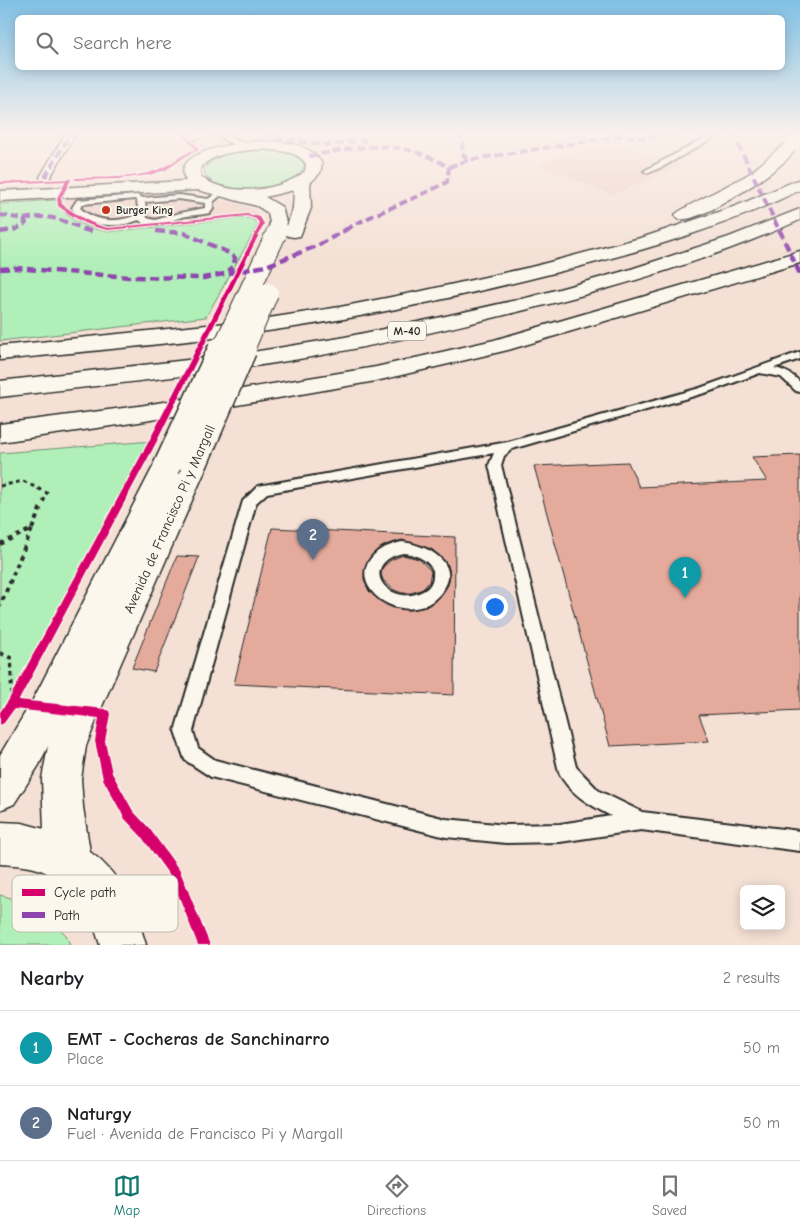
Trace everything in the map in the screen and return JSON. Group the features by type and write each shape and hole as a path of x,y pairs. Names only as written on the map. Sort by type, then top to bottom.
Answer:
{"main road":[{"path":"0,189 147,181 156,177"},
{"path":"192,177 212,196 273,191 302,181 307,177"},
{"path":"517,276 695,211 755,177"},
{"name":"Avenida de Francisco Pi y Margall","path":"70,863 61,805 66,751 180,467 285,233 302,208 302,181"},
{"name":"M-40","path":"0,353 157,338 276,323 459,290 597,256 668,236 730,214 800,184"},
{"path":"0,196 139,195 200,185"},
{"name":"Avenida de Francisco Pi y Margall","path":"236,194 263,202 276,211 279,223 285,233"},
{"name":"M-40","path":"0,389 227,362 376,338 577,291 665,265 759,233 800,214"},
{"path":"700,288 800,249"},
{"path":"0,433 139,414 376,374 500,346 800,257"},
{"path":"0,400 274,364 400,341 510,316 597,292 665,265"},
{"name":"Avenida de Francisco Pi y Margall","path":"0,790 25,752 27,710 180,467"},
{"path":"0,757 27,710"},
{"path":"0,843 10,842 42,849 70,863 85,875"},
{"path":"119,932 123,945"}],"lane":[{"path":"139,195 145,222 166,221 179,215 207,211 212,196 139,195 80,202 76,208 79,212 101,222 112,224 123,224 143,215"},
{"path":"800,355 704,390 508,446 263,489 250,501 184,731 191,754 211,768 446,828 506,834 560,833 641,822 800,841"},
{"path":"754,372 780,371 792,378 800,389"},
{"path":"508,446 499,454 495,465 568,772 593,797 641,822"},
{"path":"413,547 424,551 438,564 441,574 439,583 426,598 415,602 404,603 392,600 376,588 372,579 372,570 376,561 382,554 392,549 413,547"}],"path":[{"path":"0,486 23,482 47,493 0,606"},
{"path":"0,544 32,529"},
{"path":"0,653 11,658 27,710"},
{"path":"21,687 27,710"}],"shaded area":[{"path":"569,177 654,177 612,195"},
{"path":"181,193 236,203 251,208 263,219 256,221 240,218 108,232 90,228 79,223 61,211 55,200"}],"green space":[{"path":"208,177 295,177 288,182 273,187 255,190 221,186 209,180"},
{"path":"55,200 65,213 77,222 108,232 240,218 248,218 258,225 206,317 0,341 0,204"},
{"path":"153,441 12,704 0,712 0,453"},
{"path":"0,895 12,898 12,932 63,932 70,945 0,945"}],"building":[{"path":"800,455 800,710 699,715 709,741 610,746 534,466 628,462 639,487 767,481 752,457"},
{"path":"272,528 455,537 454,695 234,684","holes":["402,540 433,550 448,565 450,575 448,585 440,597 426,607 410,610 394,608 380,601 369,591 364,579 366,564 376,551 385,545"]},
{"path":"403,555 419,559 431,571 429,582 423,589 411,593 402,593 394,590 383,580 381,574 383,567 391,560"},
{"path":"177,556 199,557 154,672 132,668"}],"marked path":[{"path":"0,269 15,268 129,277 203,278 266,266 319,245 368,217 422,196 447,182 448,177"},
{"path":"754,177 800,274"},
{"path":"0,215 24,219 26,223 15,230 0,232"},
{"path":"24,219 36,216 54,217 96,233"},
{"path":"156,231 184,233 229,253 235,258 234,264 229,271"}],"cycle path":[{"path":"76,179 126,177"},
{"path":"0,183 69,180 59,198 60,205 77,217 101,228 108,229 247,215 258,218 262,224 153,441 12,704 0,720"},
{"path":"12,704 105,714 100,741 107,775 129,815 145,832 176,875"},
{"path":"178,880 204,945"}],"place":[{"name":"Burger King","path":"106,210"},
{"name":"Naturgy","path":"313,560"},
{"name":"EMT - Cocheras de Sanchinarro","path":"685,598"}]}
